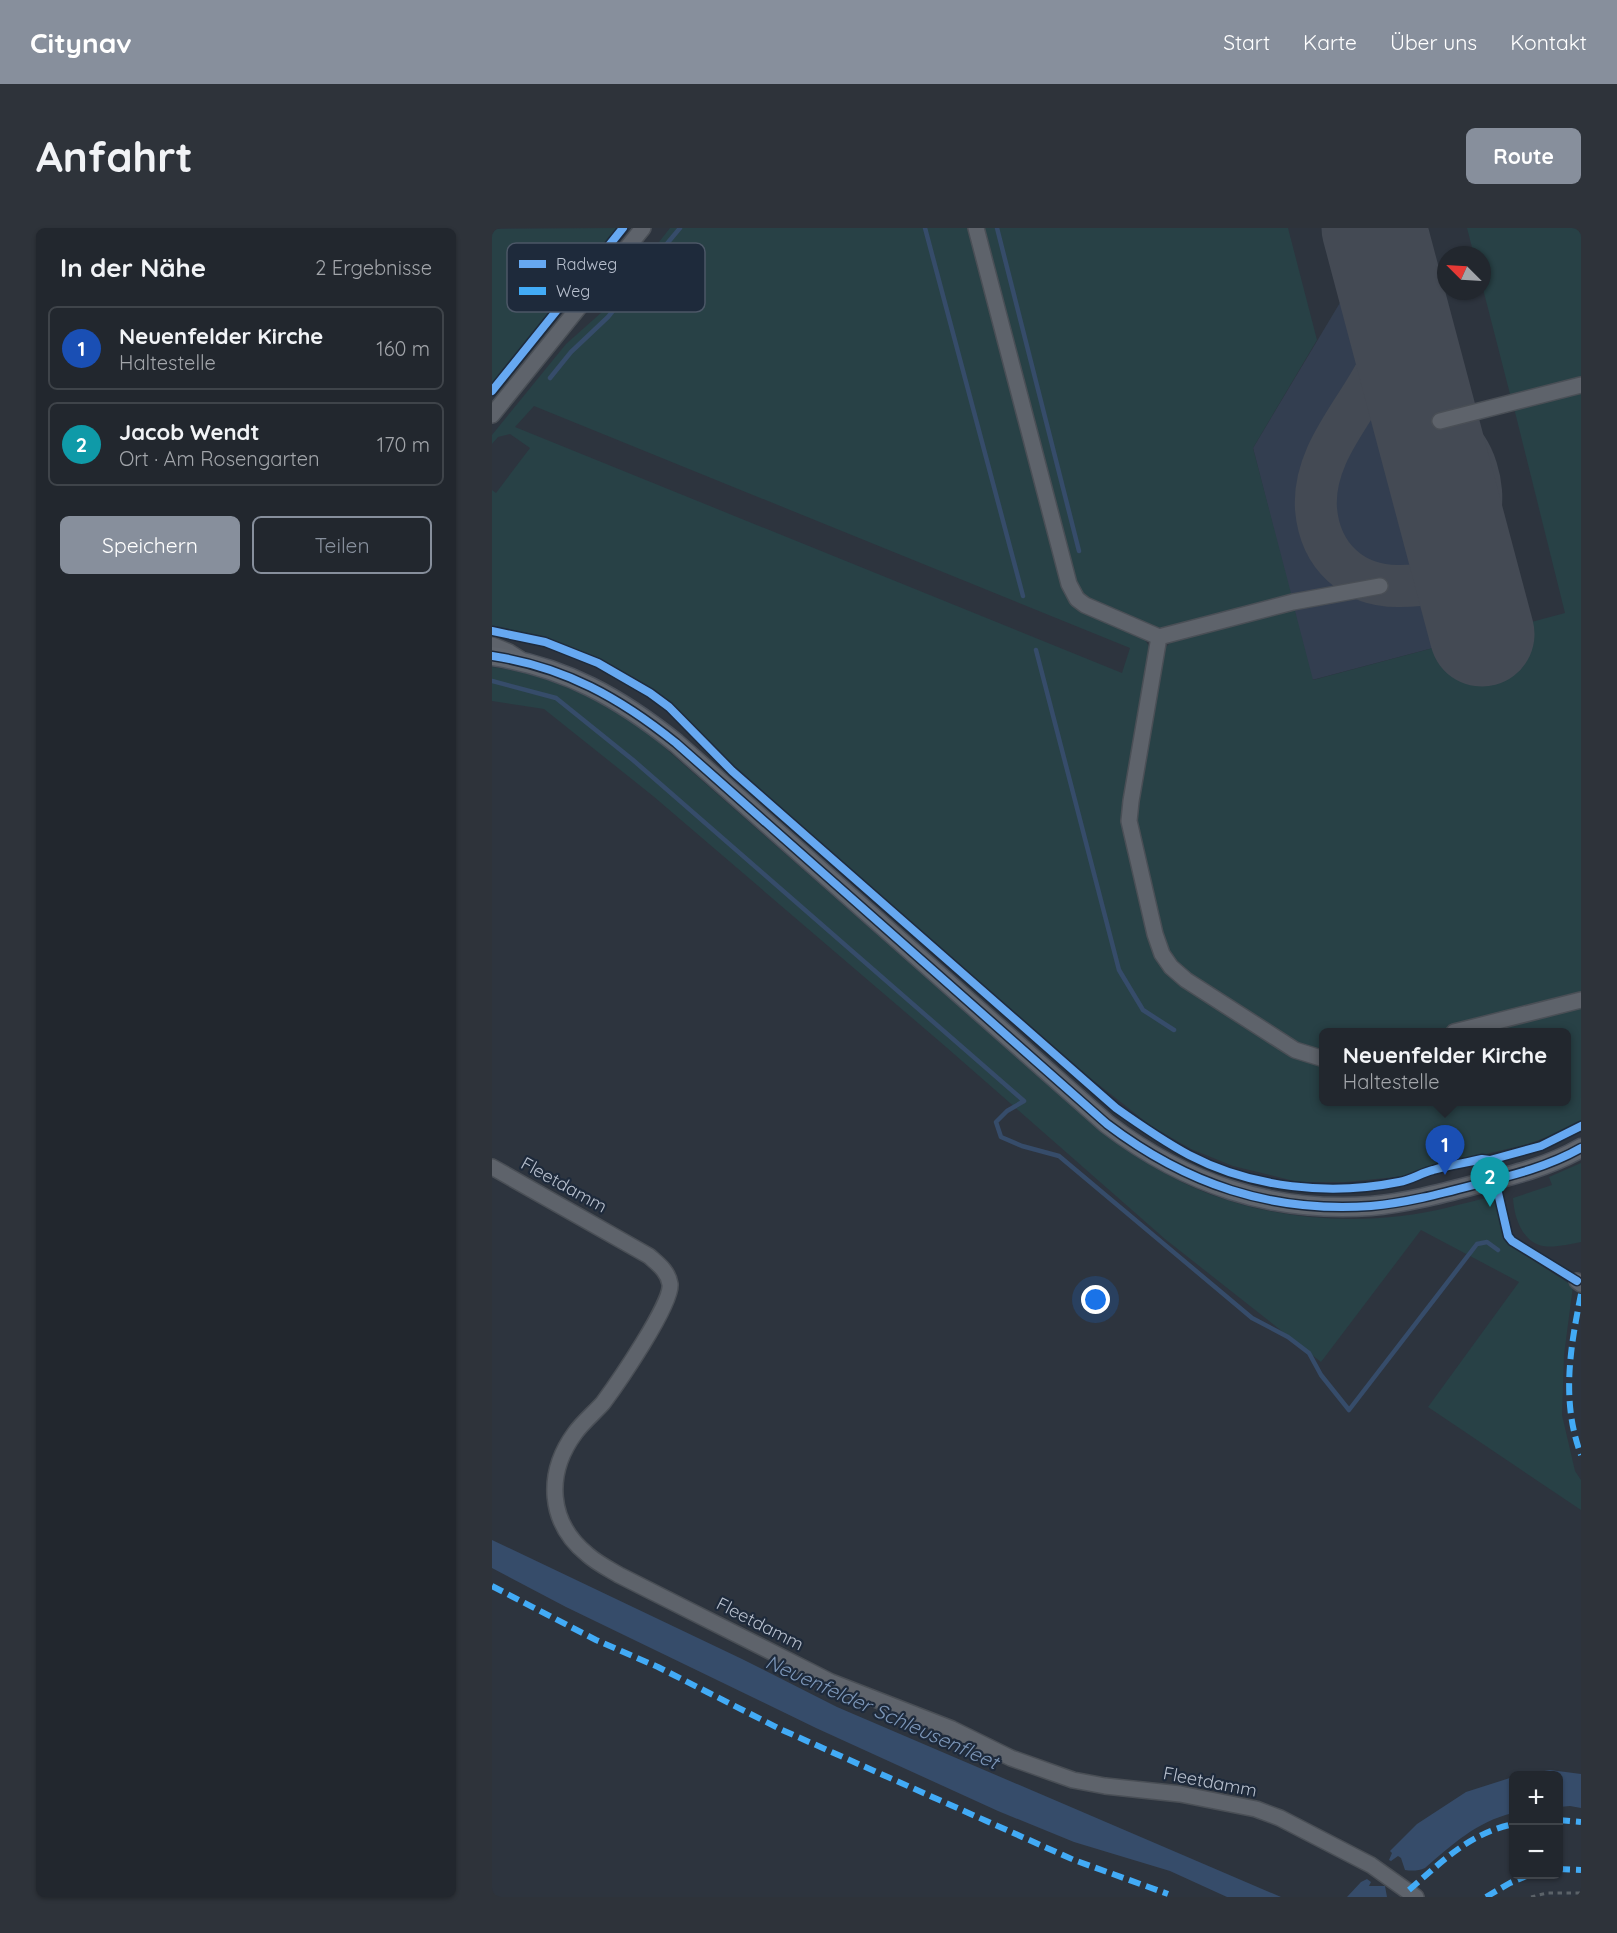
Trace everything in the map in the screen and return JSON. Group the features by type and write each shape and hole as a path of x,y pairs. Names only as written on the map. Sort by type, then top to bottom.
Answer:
{"main road":[{"path":"492,656 522,661 559,672 593,687 647,720 676,743 1107,1124 1151,1155 1179,1170 1208,1183 1254,1197 1310,1205 1364,1206 1442,1194 1495,1180 1540,1166 1581,1148"}],"street":[{"path":"631,243 643,228"},
{"path":"976,228 1072,592 1085,605 1159,637 1293,602 1380,586"},
{"path":"492,415 575,312"},
{"path":"1440,421 1581,385"},
{"path":"1159,637 1129,821 1155,934 1162,954 1171,967 1186,980 1295,1050 1319,1058"},
{"path":"492,645 509,652 522,661"},
{"path":"1470,1028 1581,1000"},
{"name":"Fleetdamm","path":"492,1167 649,1256 667,1272 671,1286 667,1302 627,1369 602,1404 575,1433 559,1460 553,1490 563,1526 587,1555 619,1575 831,1682 952,1729 1011,1758 1073,1780 1180,1794 1256,1809 1280,1818 1371,1865 1416,1897"}],"path":[{"path":"1531,1897 1547,1893 1581,1893"}],"shaded area":[{"path":"1344,296 1433,648 1312,680 1253,448"},
{"path":"492,1540 742,1659 837,1707 1281,1897 1227,1897 1170,1871 1074,1842 998,1811 816,1728 566,1607 492,1568"},
{"path":"1563,1772 1581,1774 1581,1808 1563,1807"},
{"path":"1509,1778 1509,1814 1476,1828 1423,1869 1405,1870 1398,1856 1389,1860 1392,1853 1390,1851 1417,1824 1466,1792"},
{"path":"1367,1879 1371,1882 1369,1886 1385,1886 1387,1897 1347,1897 1361,1882"}],"green space":[{"path":"619,228 607,243 507,243 507,312 551,312 492,386 492,229"},
{"path":"670,228 971,228 1064,590 1142,635 1150,648 1150,660 1126,795 1155,953 1319,1060 1319,1106 1571,1106 1571,1028 1491,1028 1581,1005 1581,1120 1566,1130 1528,1144 1427,1168 1406,1176 1346,1182 1298,1182 1233,1166 1191,1149 1151,1126 1089,1077 764,793 704,738 684,715 645,684 560,643 492,627 492,490 496,493 530,448 510,434 498,437 492,444 492,435 566,344 602,312 705,312 705,243 660,243","holes":["534,406 1130,648 1122,673 515,427"]},
{"path":"983,228 1288,228 1317,340 1253,448 1292,597 1160,629 1094,604 1077,592"},
{"path":"1467,228 1581,228 1581,380 1511,398 1486,300 1491,300 1491,246 1472,246"},
{"path":"1581,391 1581,994 1448,1028 1319,1028 1319,1051 1298,1044 1200,985 1170,957 1134,812 1164,649 1172,641 1294,607 1313,680 1565,613 1514,408"},
{"path":"492,667 513,670 574,690 648,733 1101,1131 1147,1163 1182,1182 1211,1195 1273,1212 1338,1219 1413,1215 1494,1196 1509,1245 1573,1286 1564,1355 1562,1415 1575,1471 1581,1480 1581,1510 1428,1407 1519,1282 1421,1230 1321,1362 1165,1239 946,1047 653,796 544,709 492,701"},
{"path":"1581,1163 1581,1242 1562,1246 1536,1244 1520,1228 1513,1198 1552,1185 1549,1177"}],"waterway":[{"path":"668,243 680,228"},
{"path":"925,228 1023,596"},
{"path":"997,228 1079,551"},
{"path":"550,378 571,352 612,312"},
{"path":"1036,650 1119,970 1143,1010 1174,1030"},
{"path":"492,681 556,698 633,760 1024,1101 1007,1111 996,1122 1001,1137 1022,1146 1059,1156 1252,1318 1288,1337 1309,1353 1321,1375 1349,1410 1477,1244 1487,1242 1498,1250"}],"taxiway":[{"path":"1391,295 1393,315 1388,343 1378,367 1325,459 1318,483 1316,509 1324,541 1342,566 1368,581 1383,585 1414,586 1439,577 1460,557 1468,545 1479,518 1481,491 1477,469 1470,453 1463,442 1432,410 1422,392 1394,305"}],"runway":[{"path":"1374,228 1482,634"}],"marked path":[{"path":"1581,1294 1569,1375 1571,1415 1581,1455"},
{"path":"492,1586 596,1640 658,1667 780,1729 1074,1860 1168,1894"},
{"path":"1563,1820 1581,1822"},
{"path":"1409,1890 1470,1841 1510,1825"},
{"path":"1563,1869 1581,1870"},
{"path":"1486,1897 1519,1879"}],"cycle path":[{"path":"611,243 623,228"},
{"path":"492,391 555,312"},
{"path":"492,631 545,642 598,663 650,693 669,707 732,771 1116,1108 1170,1144 1213,1166 1265,1182 1292,1186 1319,1188 1373,1186 1403,1181 1429,1171 1482,1159 1490,1160 1541,1146 1581,1126"},
{"path":"492,656 519,661 568,676 612,699 655,727 676,743 1107,1124 1137,1145 1199,1178 1264,1199 1299,1205 1371,1206 1422,1198 1515,1174 1555,1161 1581,1148"},
{"path":"1493,1171 1508,1236 1512,1241 1577,1281"}],"place":[{"name":"Neuenfelder Kirche","path":"1445,1175"},
{"name":"Jacob Wendt","path":"1490,1207"}],"water label":[{"name":"Neuenfelder Schleusenfleet","path":"882,1712"}]}
